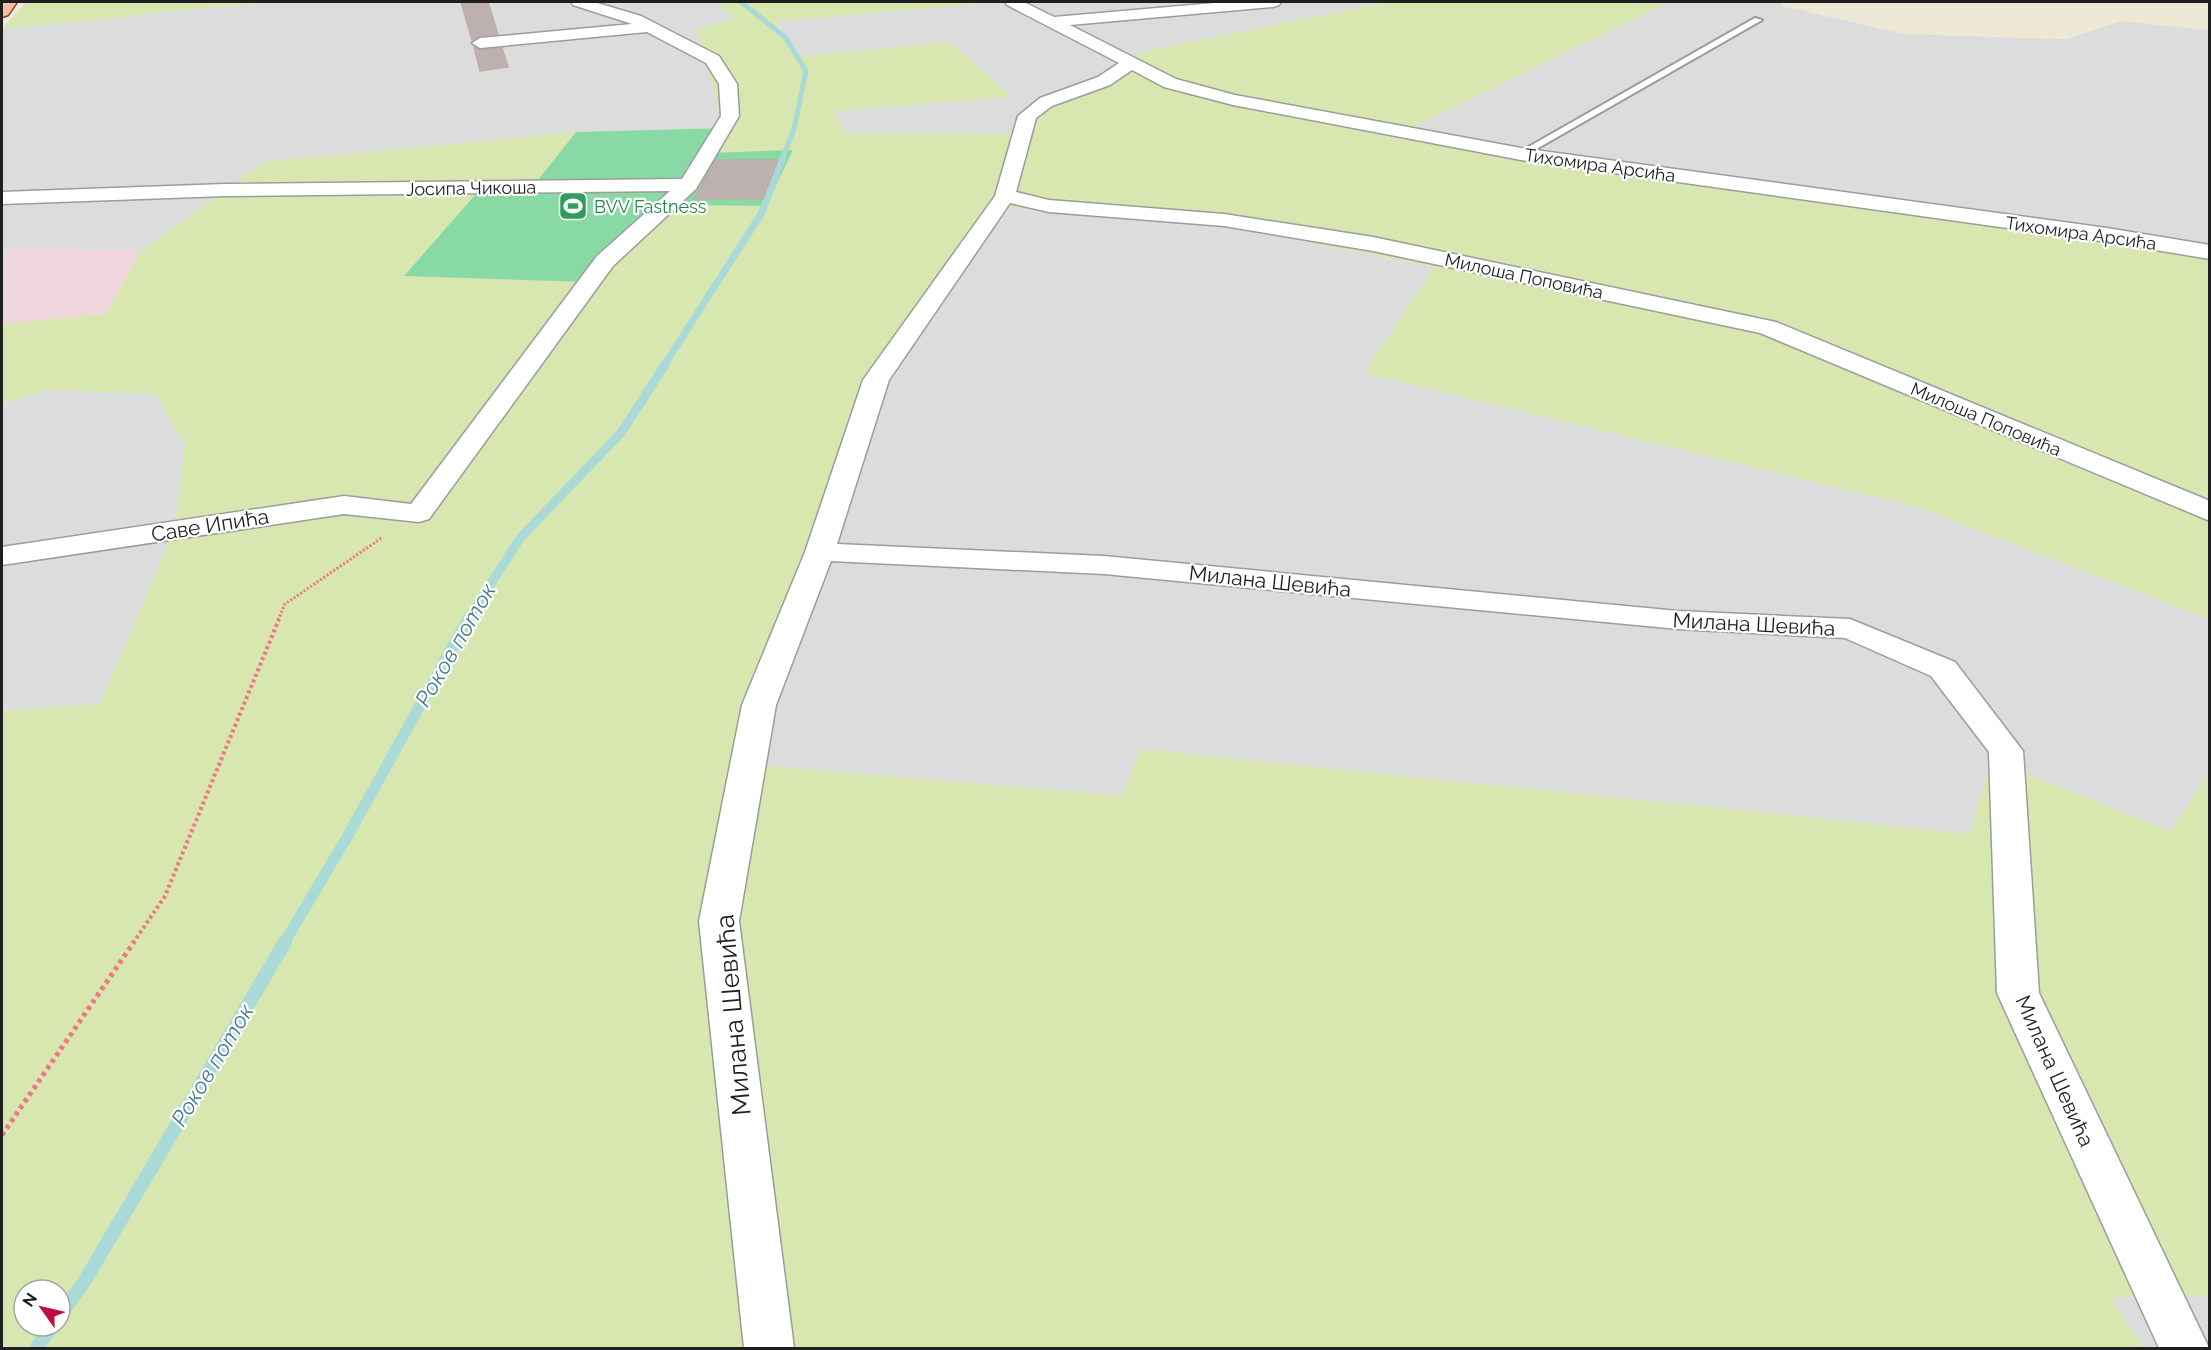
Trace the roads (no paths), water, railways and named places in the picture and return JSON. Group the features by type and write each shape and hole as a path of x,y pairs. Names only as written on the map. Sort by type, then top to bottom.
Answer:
{"main road":[{"path":"2,12 9,2"}],"street":[{"path":"579,2 635,19 714,60 728,84 730,116 689,185"},
{"name":"Тихомира Арсића","path":"1013,2 1170,83 1201,93 1521,153 2106,235 2210,252"},
{"path":"1051,22 1273,2"},
{"path":"480,43 648,27"},
{"path":"1005,196 1027,116 1046,102 1104,81 1131,63"},
{"name":"Јосипа Чикоша","path":"2,198 225,190 689,185"},
{"name":"Саве Ипића","path":"2,556 344,505 419,513 605,261 689,185"},
{"name":"Милоша Поповића","path":"1005,196 1049,206 1224,220 1373,244 1767,327 2210,512"},
{"name":"Милана Шевића","path":"769,1348 720,921 759,705 820,552 876,380 1005,196"},
{"name":"Милана Шевића","path":"820,552 1104,565 1678,621 1850,629 1943,669 2006,751 2018,993 2184,1348"}],"lane":[{"path":"1521,153 1758,20"}],"waterway":[{"name":"Роков поток","path":"741,2 785,37 806,71 794,129 781,162"},
{"name":"Роков поток","path":"665,364 761,214 782,160"},
{"name":"Роков поток","path":"467,620 521,537 621,433 666,363"},
{"name":"Роков поток","path":"284,943 346,839 468,619"},
{"name":"Роков поток","path":"72,1298 84,1282 285,942"},
{"name":"Роков поток","path":"36,1348 43,1338"}],"place":[{"name":"BVV Fastness","path":"573,206"}]}
